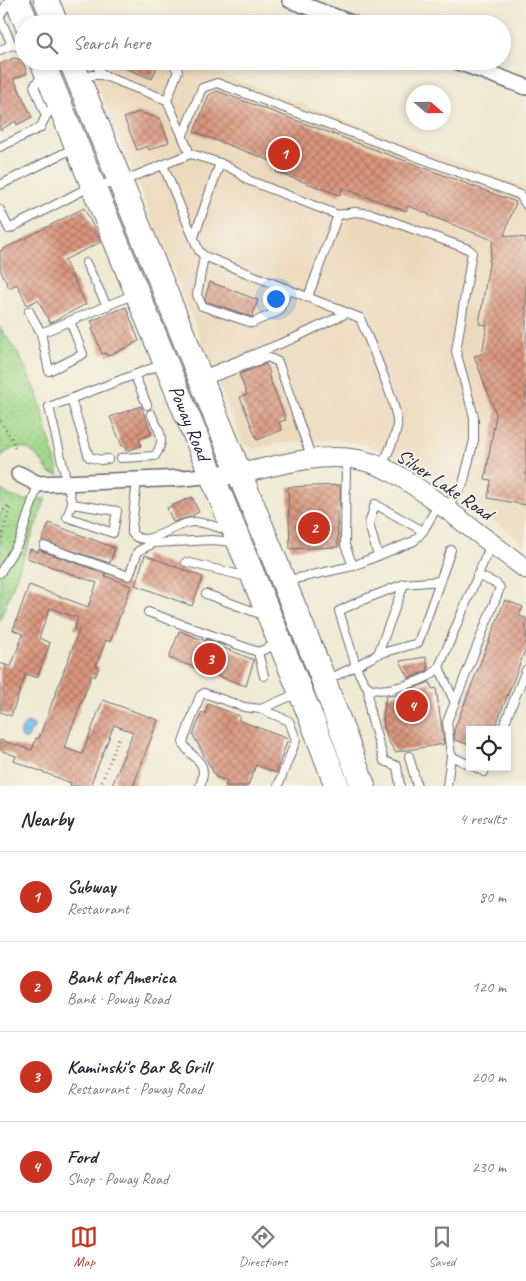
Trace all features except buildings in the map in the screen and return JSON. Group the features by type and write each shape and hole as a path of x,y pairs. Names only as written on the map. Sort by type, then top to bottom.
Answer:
{"main road":[{"path":"17,0 23,15"},
{"path":"46,0 52,15"},
{"name":"Poway Road","path":"45,70 52,108 76,146 93,185 280,643 312,686 363,786"},
{"name":"Poway Road","path":"75,71 283,581 312,686 302,724 337,786"}],"street":[{"path":"290,0 330,15"},
{"path":"480,70 526,87"},
{"name":"Silver Lake Road","path":"211,475 239,473 312,459 346,458 381,467 406,480 526,569"},
{"path":"19,474 38,484 68,484 211,475"}],"lane":[{"path":"9,0 0,17 12,45"},
{"path":"0,50 12,45 15,46"},
{"path":"99,70 102,75"},
{"path":"167,100 177,70"},
{"path":"75,71 102,75 167,100 190,154"},
{"path":"183,135 202,88 217,83 520,195 526,205"},
{"path":"0,147 40,128 52,108"},
{"path":"0,185 76,146"},
{"path":"0,210 9,229 93,185 120,182 190,154 220,163 239,172 248,180 338,215 355,212 372,214 472,252 456,351 474,417 474,440 466,478 414,541 353,566 283,581"},
{"path":"194,237 220,163"},
{"path":"163,165 199,251 204,256 360,318 397,420 397,428 381,467"},
{"path":"308,297 338,215"},
{"path":"204,256 198,295 198,300 202,306 252,324 279,311 288,289"},
{"path":"86,263 107,306"},
{"path":"41,333 137,294"},
{"path":"29,311 41,333 48,370 83,354 70,321"},
{"path":"201,379 347,313"},
{"path":"201,379 268,358 278,362 312,459"},
{"path":"72,504 117,511 113,533 67,517 72,504 49,407 165,363"},
{"path":"134,376 147,405"},
{"path":"71,399 89,457 100,460 108,459"},
{"path":"121,458 155,456 162,446 161,435 151,414"},
{"path":"346,458 345,545 353,566"},
{"path":"137,480 132,526 132,532 135,537 141,539 150,538 193,522 238,537"},
{"path":"0,572 20,540 38,484"},
{"path":"378,556 369,524 375,504 423,531"},
{"path":"44,546 129,576 138,551 154,543 238,537"},
{"path":"368,687 378,690 411,684 429,676 439,667 491,543"},
{"path":"261,709 356,666 378,654 418,643 451,550"},
{"path":"186,562 254,579"},
{"path":"447,786 450,756 447,722 500,588 497,584 478,575"},
{"path":"400,786 397,766 384,761 370,713 368,687 356,666 339,611 404,584 440,581"},
{"path":"378,654 404,584"},
{"path":"206,594 270,617"},
{"path":"148,612 258,652 280,643"},
{"path":"258,652 264,676"},
{"path":"439,667 455,703"},
{"path":"504,726 526,670"},
{"path":"200,786 203,776 200,761 184,746 184,742 202,693 244,708 261,709 289,721 302,724 278,786"},
{"path":"409,756 417,786"},
{"path":"450,756 466,763"}],"path":[{"path":"0,421 12,440 15,451"},
{"path":"0,514 3,509 8,506 10,507 0,544"},
{"path":"100,786 120,734"}],"shaded area":[{"path":"92,70 211,70 526,188 526,546 434,474 373,447 339,440 281,443 254,449 243,443"}],"green space":[{"path":"0,327 19,355 37,393 59,475 49,473 34,453 22,447 8,451 0,458"},
{"path":"0,488 16,498 34,500 46,498 0,620"}],"water":[{"path":"28,722 34,725 34,728 25,740 21,737 21,733 23,726"}],"place":[{"name":"Subway","path":"284,154"},
{"name":"Bank of America","path":"314,528"},
{"name":"Kaminski's Bar & Grill","path":"210,659"},
{"name":"Ford","path":"412,706"}]}
